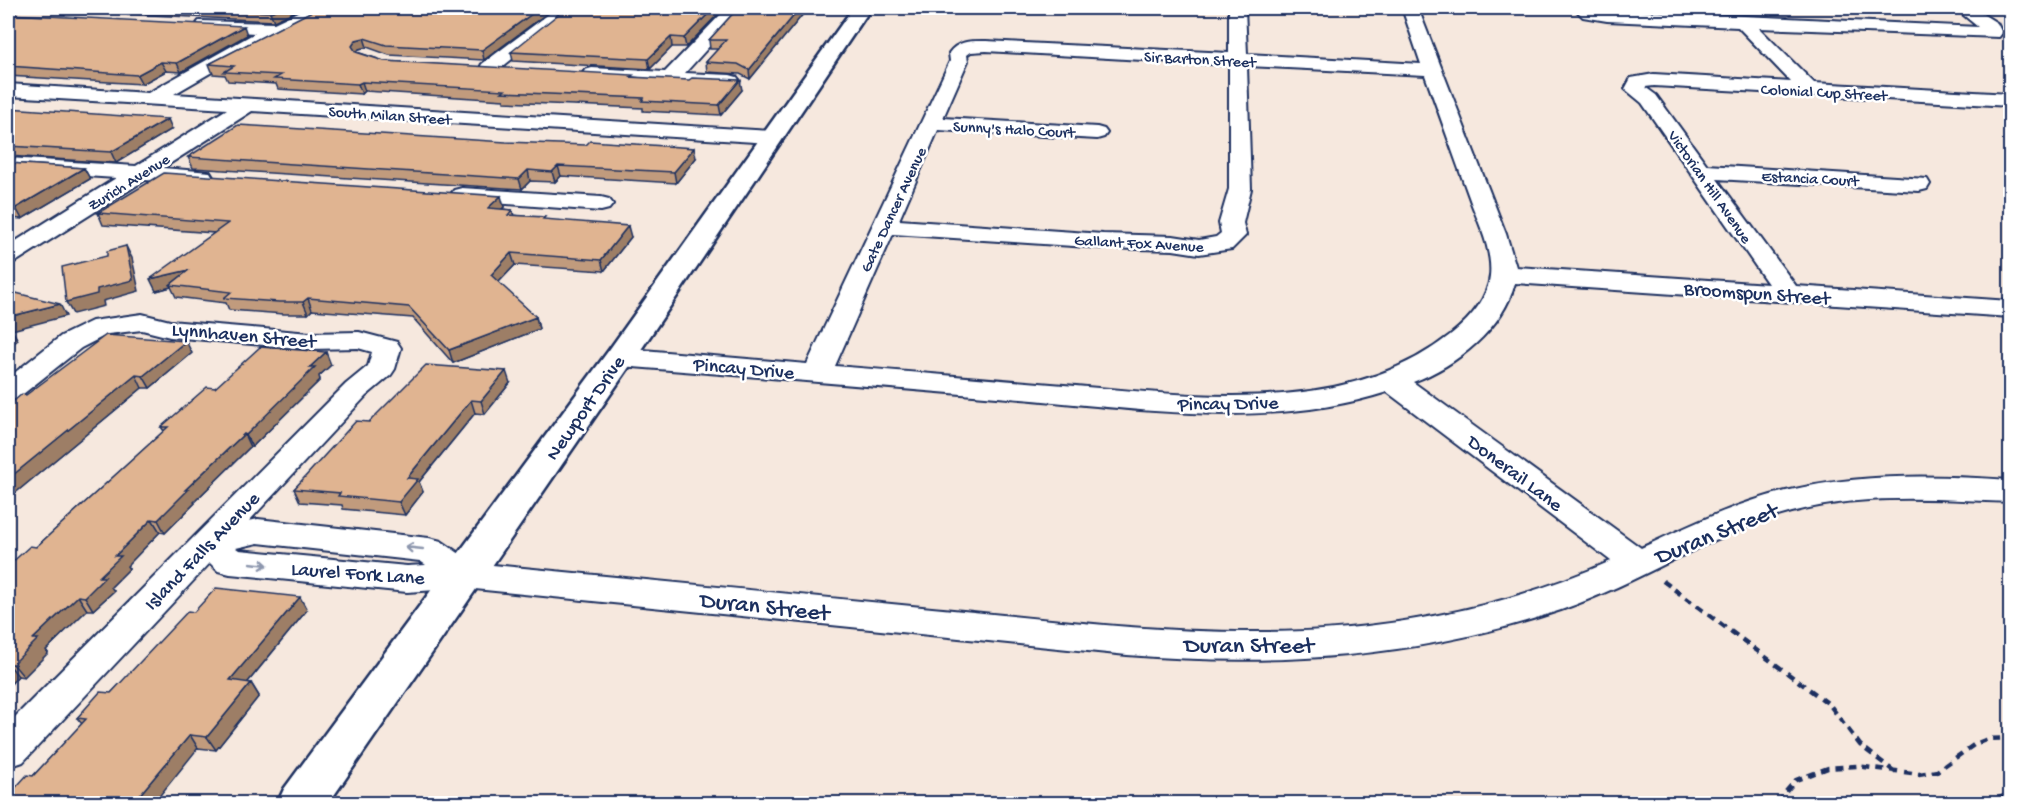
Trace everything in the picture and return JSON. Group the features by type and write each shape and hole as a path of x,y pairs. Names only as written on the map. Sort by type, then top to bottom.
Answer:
{"street":[{"path":"151,99 251,42 318,8"},
{"path":"512,69 480,67 567,8"},
{"path":"670,78 736,8"},
{"name":"Newport Drive","path":"301,804 620,357 862,8"},
{"name":"Gallant Fox Avenue","path":"884,226 1199,247 1223,244 1234,235 1231,223 1238,206 1240,189 1237,8"},
{"name":"Pincay Drive","path":"620,357 1132,400 1235,405 1315,398 1392,381 1427,364 1461,342 1483,320 1498,297 1503,274 1502,259 1494,234 1410,8"},
{"path":"1586,10 1606,16 1993,33 1990,27 1963,8"},
{"path":"1742,21 1810,90"},
{"path":"186,24 279,29"},
{"name":"Sir Barton Street","path":"967,47 986,46 1433,70"},
{"name":"Gate Dancer Avenue","path":"817,373 959,61 958,53 967,47"},
{"path":"570,72 739,82"},
{"name":"Colonial Cup Street","path":"1638,82 1654,80 2010,100"},
{"name":"Victorian Hill Avenue","path":"1638,82 1635,89 1649,99 1788,294"},
{"name":"South Milan Street","path":"8,90 772,137"},
{"name":"Zurich Avenue","path":"8,256 248,105"},
{"name":"Sunny's Halo Court","path":"931,123 1097,133"},
{"path":"8,164 223,178"},
{"name":"Estancia Court","path":"1701,171 1919,184"},
{"path":"436,193 601,204"},
{"name":"Broomspun Street","path":"1503,274 2010,309"},
{"name":"Lynnhaven Street","path":"8,392 70,342 102,327 142,322 170,329 310,342 359,340 387,348"},
{"name":"Island Falls Avenue","path":"8,750 356,390 381,369 387,348"},
{"name":"Donerail Lane","path":"1392,381 1639,564"},
{"name":"Duran Street","path":"465,575 1183,645 1253,647 1325,644 1448,626 1519,610 1639,564 1757,512 1831,494 1926,487 2010,491"},
{"name":"Laurel Fork Lane","path":"208,542 230,562 407,579 465,575"}],"path":[{"path":"1639,564 1829,704 1860,745 1895,772"},
{"path":"1780,804 1783,795 1796,780 1828,768 1857,765 1919,774 1937,771 1975,744 1988,738 2010,738"},
{"path":"1987,804 2010,793"}],"building":[{"path":"180,8 280,8 270,12"},
{"path":"318,8 540,8 482,50 386,45 364,38 356,40 352,46 356,52 384,61 633,75 630,77 740,80 719,105 642,101 644,98 274,79 281,75 224,72 234,66 209,64"},
{"path":"566,8 714,8 684,38 671,37 648,59 511,52"},
{"path":"738,8 800,8 749,70 738,64 706,62 726,40 709,40"},
{"path":"8,14 244,26 177,63 161,62 137,75 8,66"},
{"path":"8,108 168,119 111,152 8,146"},
{"path":"238,125 506,142 586,145 590,141 694,148 674,172 558,166 552,172 528,170 519,179 188,157"},
{"path":"8,163 84,168 16,208 8,207"},
{"path":"164,173 501,196 488,208 512,210 508,215 628,226 601,260 511,253 491,275 536,317 449,350 409,307 308,298 303,302 279,302 224,298 231,292 170,285 189,270 150,279 228,223 98,213"},
{"path":"126,246 133,280 97,289 97,294 66,302 62,267 107,256 107,251"},
{"path":"8,291 60,304 8,317"},
{"path":"106,335 186,341 143,376 136,375 8,479 8,406"},
{"path":"260,347 326,352 310,367 315,367 246,435 244,434 185,490 188,490 158,520 152,519 115,556 121,556 99,577 105,577 85,597 78,596 33,639 38,639 13,664 8,664 8,566 30,546 36,547 168,427 161,427 207,387 215,388"},
{"path":"426,365 506,371 481,401 471,400 407,478 418,479 399,502 294,489 356,421 369,422"},
{"path":"216,588 300,597 230,680 251,683 207,737 190,735 132,804 8,804 8,796 27,775 33,776 86,719 77,718 100,692 111,693 188,611 194,612"}]}
